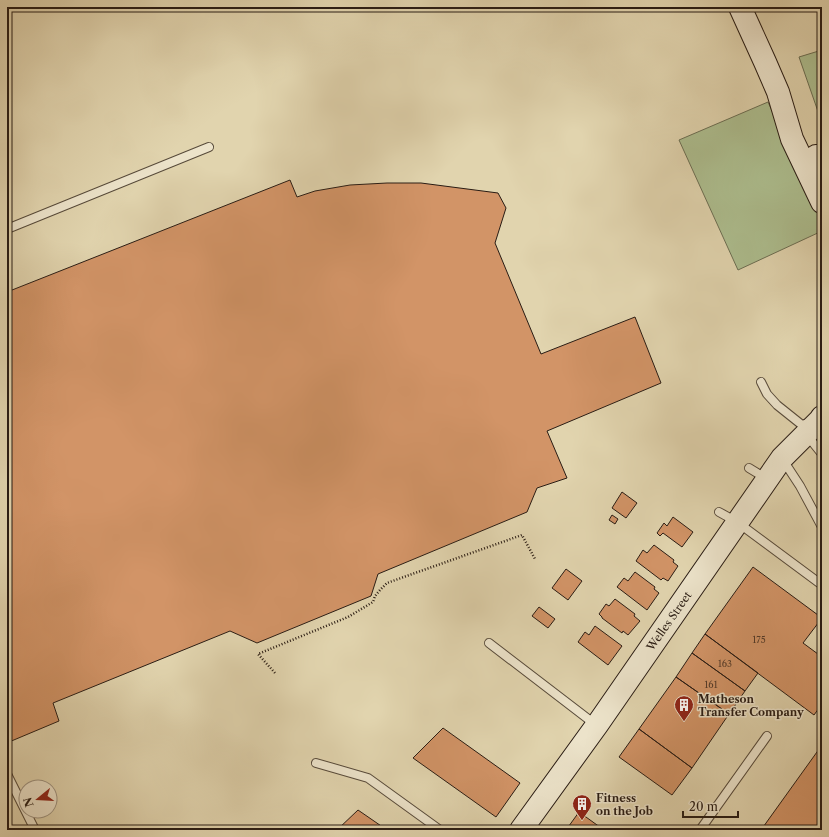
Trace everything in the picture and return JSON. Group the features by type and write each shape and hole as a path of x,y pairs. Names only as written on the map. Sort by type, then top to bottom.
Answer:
{"main road":[{"path":"740,7 778,92 792,139 822,202"},
{"path":"778,92 820,162"},
{"name":"Welles Street","path":"521,830 597,725 728,517 758,474 782,458 816,424"}],"lane":[{"path":"7,230 209,146"},
{"path":"761,382 767,394 777,405 802,425 816,424 822,454"},
{"path":"782,458 800,486 822,528"},
{"path":"728,517 822,585"},
{"path":"489,643 597,725"},
{"path":"700,830 767,736"},
{"path":"316,763 368,778 440,830"},
{"path":"7,774 35,830"}],"path":[{"path":"275,673 258,654 348,617 373,602 382,586 387,583 522,535 535,559"}],"green space":[{"path":"822,50 822,123 799,57"},
{"path":"768,102 822,223 822,231 738,270 679,140"}],"building":[{"path":"290,180 297,197 315,191 350,185 387,183 421,183 498,193 506,208 495,243 541,354 635,317 661,383 547,431 567,478 537,488 527,512 378,574 371,596 257,643 230,631 53,703 59,721 9,742 7,738 7,292"},
{"path":"622,492 637,503 626,518 612,508"},
{"path":"612,515 618,519 615,524 609,520"},
{"path":"673,517 693,532 682,547 663,533 660,536 657,533 664,523 667,526"},
{"path":"654,545 674,560 673,562 678,566 668,581 663,578 661,580 636,561 643,550 647,553"},
{"path":"753,567 822,618 803,643 822,657 822,704 814,715 705,634"},
{"path":"566,569 582,581 568,600 552,588"},
{"path":"635,572 655,587 654,589 659,593 647,610 617,587 624,578 628,581"},
{"path":"615,599 635,614 634,616 640,621 628,635 623,631 622,633 599,614 606,604 609,606"},
{"path":"539,607 555,619 548,628 532,616"},
{"path":"595,626 622,646 608,665 578,642 585,632 589,635"},
{"path":"705,634 758,673 745,691 692,653"},
{"path":"692,653 745,691 729,714 676,677"},
{"name":"Matheson Transfer Company","path":"676,677 729,714 692,768 639,729"},
{"path":"443,728 520,783 496,817 413,758"},
{"path":"639,729 692,768 672,795 619,757"},
{"path":"822,745 822,830 761,830"},
{"path":"358,810 387,830 337,830"},
{"name":"Fitness on the Job","path":"579,812 604,830 566,830"}],"place":[{"name":"Matheson Transfer Company","path":"684,722"},
{"name":"Fitness on the Job","path":"582,821"}]}
